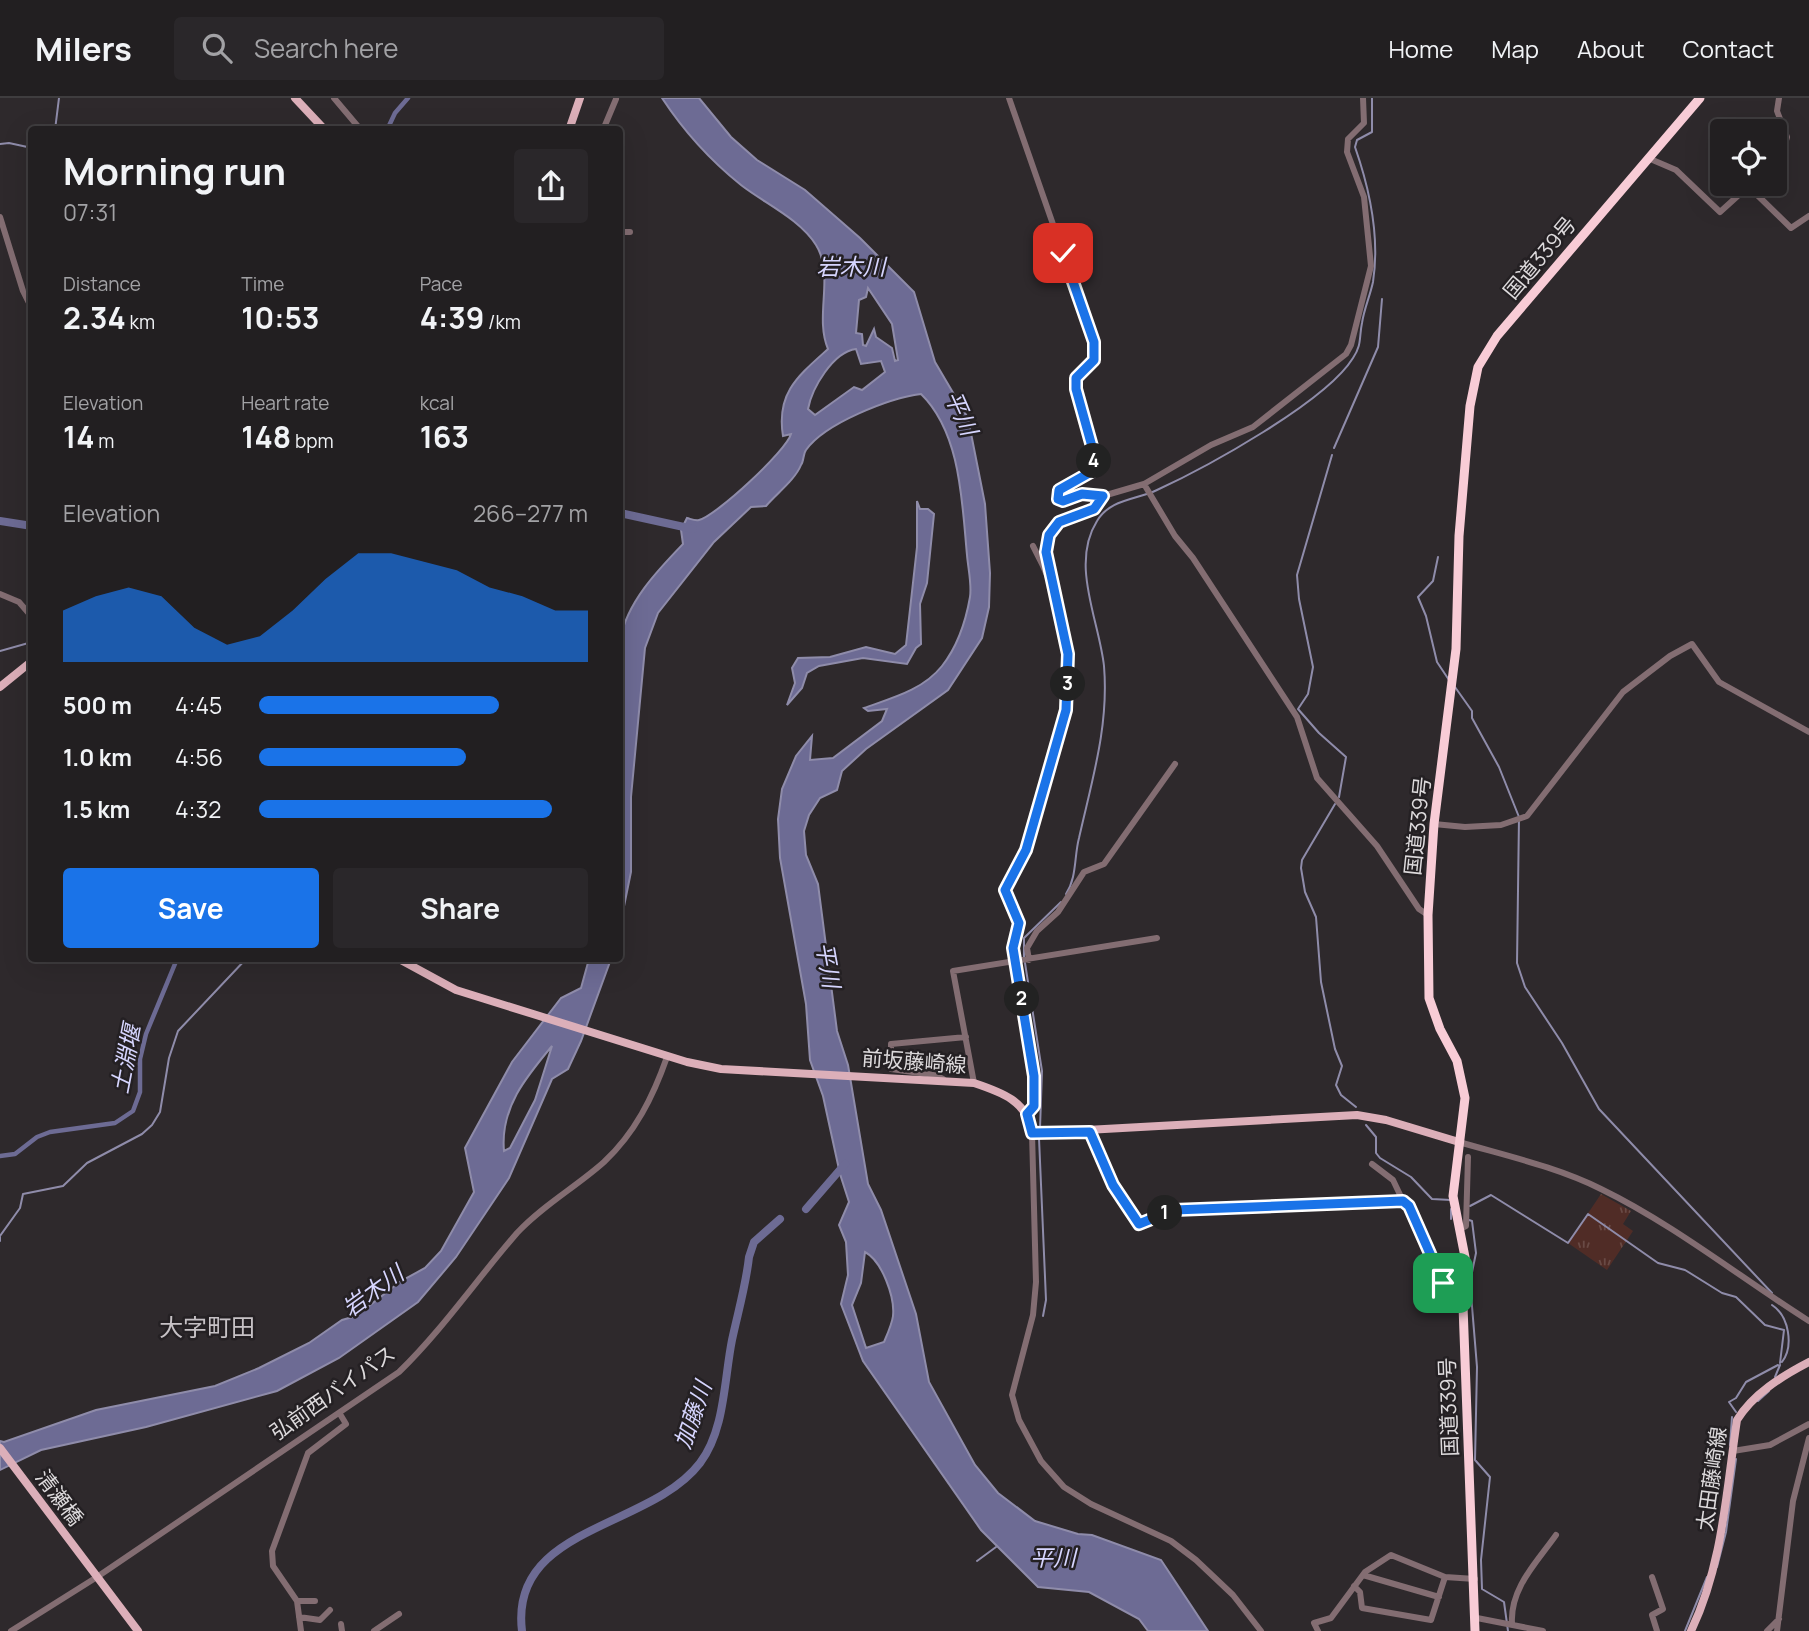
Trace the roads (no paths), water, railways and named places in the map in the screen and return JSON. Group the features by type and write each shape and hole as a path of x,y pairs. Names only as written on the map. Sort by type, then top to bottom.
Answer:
{"highway":[{"name":"国道339号","path":"1475,1631 1477,1618 1462,1306 1465,1257 1453,1196 1459,1142 1464,1123 1464,1090 1457,1061 1440,1029 1429,998 1428,915 1434,824 1456,649 1459,536 1475,376 1497,335 1700,98"}],"main road":[{"path":"296,98 320,126"},
{"path":"570,126 580,98"},
{"path":"0,687 28,664"},
{"name":"前坂藤崎線","path":"404,962 443,984 475,997 667,1057 721,1069 943,1079 974,1083 1009,1097 1027,1114"},
{"path":"1027,1114 1032,1133 1090,1132 1357,1115 1386,1119 1459,1142"},
{"name":"太田藤崎線","path":"1691,1631 1720,1546 1737,1420 1744,1409 1783,1376 1809,1362"},
{"name":"清瀬橋","path":"0,1448 138,1631"}],"street":[{"path":"334,98 358,126"},
{"path":"1009,98 1094,342 1094,360 1076,378 1076,389 1098,468 1059,490 1058,499 1063,501 1082,494 1103,496 1144,484 1211,446 1253,427 1346,354 1371,265 1364,197 1347,152 1348,139 1364,123 1363,98"},
{"path":"1779,98 1779,119"},
{"path":"605,126 615,99"},
{"path":"1648,158 1676,170 1720,212 1737,196"},
{"path":"1760,196 1791,228 1809,216"},
{"path":"0,217 28,301"},
{"path":"623,232 630,232"},
{"path":"1144,484 1175,536 1297,717 1317,778 1370,837 1419,909 1428,915"},
{"path":"1023,961 1013,948 1019,923 1006,896 1006,886 1026,850 1066,710 1068,654 1046,552 1049,535 1059,522 1094,509 1103,496"},
{"path":"1033,546 1051,581"},
{"path":"0,594 19,602 28,612"},
{"path":"1434,824 1465,827 1502,825 1527,816 1623,692 1670,656 1692,644 1719,682 1809,732"},
{"path":"1027,1114 1034,1106 1034,1076 1023,961 1027,948 1037,931 1058,912 1084,872 1104,864 1175,764"},
{"path":"974,1083 953,971 1157,938"},
{"path":"625,1043 629,1033"},
{"path":"943,1079 942,1076 891,1069 891,1044 966,1037"},
{"name":"弘前西バイパス","path":"11,1631 97,1577 399,1372 430,1341 518,1233 541,1209 618,1148 648,1104 667,1057"},
{"path":"1090,1132 1113,1185 1139,1224 1174,1210 1403,1201"},
{"path":"1032,1133 1035,1282 1033,1315 1012,1395 1019,1420 1041,1461 1064,1487 1091,1504 1171,1541 1233,1595 1261,1631"},
{"path":"1459,1142 1567,1174 1601,1188 1809,1321"},
{"path":"1460,1229 1466,1226 1468,1157"},
{"path":"1372,1164 1393,1180 1403,1201 1409,1206 1453,1302 1462,1306"},
{"path":"301,1631 298,1601 272,1566 272,1551 308,1454 346,1424 340,1414"},
{"path":"1732,1451 1770,1445 1809,1424"},
{"path":"1777,1631 1793,1501 1809,1438"},
{"path":"1512,1623 1512,1601 1532,1566 1556,1535"},
{"path":"1318,1631 1314,1622 1331,1618 1363,1575 1391,1555 1445,1577 1475,1579"},
{"path":"1363,1575 1438,1597"},
{"path":"1354,1586 1360,1592 1362,1608 1431,1620 1445,1577"},
{"path":"1652,1577 1662,1609 1652,1615 1657,1631"},
{"path":"298,1601 315,1601"},
{"path":"299,1617 320,1620 330,1610"},
{"path":"374,1631 400,1614"},
{"path":"1477,1618 1543,1631"},
{"path":"1766,1631 1779,1619"}],"water":[{"name":"平川","path":"662,98 699,98 731,137 757,160 805,190 860,238 914,292 935,362 968,418 985,504 990,573 989,607 982,638 948,690 866,749 842,771 837,790 820,798 809,815 804,831 806,855 818,884 837,1031 848,1065 868,1184 881,1210 916,1314 929,1382 975,1465 998,1493 1035,1521 1078,1534 1092,1535 1161,1560 1208,1631 1148,1631 1139,1619 1089,1592 1038,1587 981,1530 863,1361 841,1304 848,1275 846,1242 839,1225 849,1202 823,1096 810,1060 806,1004 780,858 778,819 782,789 796,756 812,736 810,760 833,758 882,721 887,709 868,711 864,708 906,692 926,681 942,666 963,624 971,587 961,491 952,448 944,428 921,394 859,413 815,440 804,453 798,471 790,481 766,506 751,507 714,542 658,613 645,648 631,797 631,872 623,911 624,626 644,588 683,544 681,530 687,518 699,520 720,507 765,467 787,442 791,434 783,436 782,421 786,397 799,377 828,349 823,323 824,269 816,245 801,227 741,185 719,166 679,122","holes":["868,288 892,324 898,360 895,361 892,348 876,337 874,329 866,346 863,345 862,334 856,333 859,300 866,297","856,349 861,364 881,361 885,372 862,390 854,387 815,415 808,409 825,372 839,357","865,1252 882,1271 890,1290 893,1308 892,1322 884,1342 866,1348 852,1305 861,1283"]},
{"path":"917,501 920,509 928,509 934,514 927,583 920,604 921,644 907,664 863,658 819,666 807,673 802,688 787,705 795,683 792,668 798,658 830,657 866,647 895,654 906,645 917,547"},
{"name":"岩木川","path":"588,962 610,962 568,1069 552,1079 509,1178 456,1257 418,1302 339,1358 277,1391 146,1427 41,1450 0,1470 0,1441 4,1442 96,1410 215,1386 309,1343 342,1320 356,1316 401,1281 425,1268 441,1251 474,1192 465,1148 512,1062 561,998 581,988","holes":["552,1046 535,1100 510,1148 504,1151 506,1121 511,1107 524,1082"]}],"waterway":[{"path":"56,126 59,98"},
{"name":"土淵堰","path":"389,126 395,113 408,98"},
{"path":"1066,894 1074,874 1077,845 1098,753 1104,710 1104,666 1086,574 1089,538 1097,521 1109,508 1178,480 1263,432 1318,394 1353,358 1359,345 1375,265 1372,214 1355,147 1357,140 1372,132 1372,98"},
{"path":"0,144 28,147"},
{"path":"1334,448 1378,347 1382,299"},
{"path":"1332,455 1297,575 1299,599 1313,667 1308,694 1298,709 1319,733 1346,757 1339,797"},
{"path":"623,514 693,529"},
{"path":"0,521 28,525"},
{"path":"1438,557 1433,581 1418,597 1426,616 1437,662 1449,680"},
{"path":"0,651 28,643"},
{"path":"1455,687 1472,711 1472,718 1499,767 1519,817 1517,963 1525,987 1562,1043 1599,1109 1772,1293"},
{"path":"1335,804 1302,860 1301,868 1305,892 1316,917 1321,982 1335,1049 1342,1066 1336,1085 1341,1095 1356,1107"},
{"path":"1024,957 1024,938 1061,902"},
{"name":"土淵堰","path":"0,1156 15,1154 37,1137 50,1132 115,1123 133,1111 140,1092 140,1059 146,1034 176,962"},
{"path":"0,1236 20,1208 23,1194 63,1186 87,1163 142,1134 152,1125 160,1112 169,1058 178,1031 243,962"},
{"path":"1025,963 1042,1071 1040,1128"},
{"path":"1366,1125 1376,1137 1376,1153 1380,1158 1411,1177 1432,1199 1451,1200"},
{"path":"1039,1138 1046,1300 1043,1316"},
{"name":"加藤川","path":"806,1209 845,1164"},
{"path":"1470,1206 1491,1195 1568,1243 1588,1214 1658,1263 1685,1270 1722,1293 1736,1297 1765,1325 1784,1330 1780,1363"},
{"path":"1451,1209 1451,1219"},
{"name":"加藤川","path":"522,1631 524,1596 537,1570 559,1549 677,1485 700,1463 719,1420 749,1257 754,1242 780,1219"},
{"path":"1469,1220 1472,1221 1476,1253 1470,1282 1477,1367 1475,1460 1490,1477 1481,1560 1482,1589 1504,1602 1508,1631"},
{"path":"1772,1305 1782,1316 1788,1332 1788,1348 1782,1362"},
{"path":"1736,1412 1729,1402 1736,1398 1746,1382 1778,1365"},
{"path":"1775,1377 1780,1365"},
{"path":"1758,1401 1769,1391"},
{"path":"1730,1445 1732,1417"},
{"path":"1717,1567 1726,1532 1736,1459"},
{"path":"977,1561 996,1547"},
{"path":"1685,1631 1707,1577"}],"district":[{"name":"大字町田","path":"207,1328"}]}
